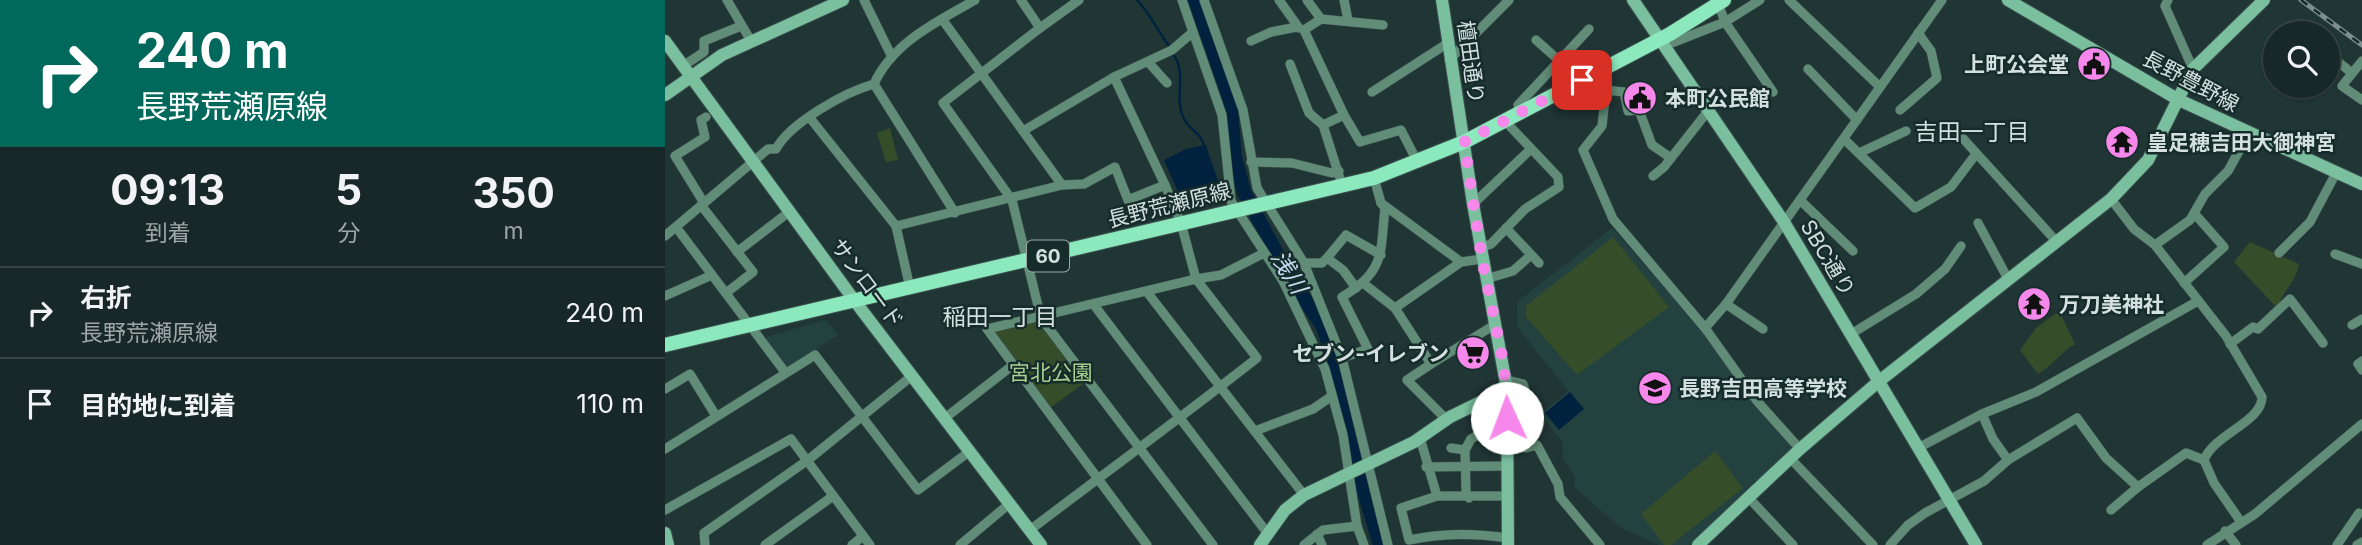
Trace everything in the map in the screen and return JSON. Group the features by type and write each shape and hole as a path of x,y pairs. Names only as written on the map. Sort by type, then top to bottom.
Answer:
{"main road":[{"name":"長野荒瀬原線","path":"665,345 1263,204 1340,178 1374,178 1418,163 1464,142 1661,42 1665,27 1717,1"}],"street":[{"path":"727,0 751,41"},
{"path":"687,71 843,0"},
{"path":"864,0 892,57"},
{"path":"665,236 768,149 776,149 783,136 845,93 874,84 881,68 909,39 975,0"},
{"path":"1021,0 1040,28"},
{"path":"1079,0 943,103 1012,200 1041,318 1213,545"},
{"path":"1182,0 1222,115 1231,201 1283,281 1325,369 1343,435 1357,526 1364,545"},
{"path":"1204,0 1243,110 1251,162 1263,204 1304,263 1342,358 1373,495 1388,545"},
{"path":"1279,0 1300,28 1360,142 1401,130 1418,163"},
{"path":"1307,0 1321,19"},
{"path":"1344,0 1348,20"},
{"name":"檀田通り","path":"1442,0 1449,60 1481,254 1506,384 1508,542"},
{"path":"1449,60 1508,0"},
{"name":"SBC通り","path":"1633,0 1784,222 1976,545"},
{"path":"1661,42 1725,22 1760,0"},
{"path":"1789,0 1880,87"},
{"path":"1705,328 1726,304 1942,0"},
{"name":"長野豊野線","path":"2008,0 2179,100 2362,184"},
{"path":"1701,544 1795,454 1878,382 2111,199 2148,160 2193,69 2264,0"},
{"path":"1717,1 1725,22 1773,92"},
{"path":"2164,2 2193,69"},
{"path":"942,19 1062,185"},
{"path":"1251,41 1271,32 1300,28 1321,19 1383,25"},
{"path":"665,95 704,52 704,41 741,26"},
{"path":"1521,112 1518,105 1589,29"},
{"path":"1023,131 1114,77 1150,63 1173,50 1193,32"},
{"path":"1900,110 1937,78 1931,51 1919,33"},
{"path":"1536,40 1591,89 1624,92 1628,111 1639,110 1652,145 1671,158"},
{"name":"サンロード","path":"665,41 854,300 1041,545"},
{"path":"1372,92 1448,43"},
{"path":"2362,61 2342,86 2362,100"},
{"path":"1150,63 1167,83"},
{"path":"2340,63 2352,73"},
{"path":"1290,64 1310,113 1323,125 1340,178"},
{"path":"1808,69 1857,120"},
{"path":"1030,530 1257,358 1196,279 1181,223 1114,77"},
{"path":"874,84 955,213"},
{"path":"1606,90 1602,126 1583,150 1586,163 1612,219 1705,328 1795,454 1873,545"},
{"path":"1653,176 1671,158 1708,111"},
{"path":"1323,125 1345,115"},
{"path":"706,117 701,120 705,137 675,156 703,204 753,272 726,293"},
{"path":"810,118 896,226 910,288"},
{"path":"1395,308 1461,262 1481,254 1525,209 1559,187 1558,177 1505,121"},
{"path":"1859,153 1906,131"},
{"path":"1958,133 2056,241"},
{"path":"2155,245 2190,220 2205,194 2228,171 2249,133"},
{"path":"1844,139 1915,208 1951,187 1976,154"},
{"path":"1473,204 1531,149"},
{"path":"1251,162 1293,163 1332,173 1340,178"},
{"path":"896,226 1012,200 1062,185 1084,184 1115,167 1128,200 1165,184"},
{"path":"2279,253 2310,222 2336,173"},
{"path":"1342,358 1368,349 1342,297 1359,286 1381,255 1385,208 1374,178"},
{"path":"2111,199 2134,229 2155,245 2198,301 2230,344 2262,397 2262,404 2257,412 2209,447 2204,460 2214,483 2241,522"},
{"path":"1800,200 1853,251"},
{"path":"1381,203 1461,262"},
{"path":"737,252 789,212"},
{"path":"2184,284 2224,247 2194,213"},
{"path":"1978,223 2008,279"},
{"path":"676,227 785,372"},
{"path":"1506,228 1539,263"},
{"path":"1304,263 1322,263 1346,235 1381,255"},
{"path":"1851,334 1916,294 1945,269 1961,246"},
{"path":"1147,545 987,329 1221,275 1264,253"},
{"path":"2335,254 2362,264"},
{"path":"1486,279 1513,271 1531,255"},
{"path":"1327,258 1359,286 1395,308 1431,364"},
{"path":"665,296 712,275"},
{"path":"1147,292 1304,495"},
{"path":"2230,344 2253,327 2258,329 2290,299 2323,343"},
{"path":"1918,448 1982,414 2035,392 2198,301"},
{"path":"1726,304 1763,329"},
{"path":"1094,305 1268,534"},
{"path":"2352,325 2362,319"},
{"path":"1445,419 1407,380 1496,324"},
{"path":"665,449 815,355 919,490 970,451"},
{"path":"2362,361 2358,364 2362,370"},
{"path":"945,418 1013,365"},
{"path":"665,389 690,374 716,416"},
{"path":"705,545 704,533 807,460 913,375"},
{"path":"1260,545 1285,510 1304,495 1420,438 1445,419 1506,384 1523,384 1528,399 1537,407"},
{"path":"1255,431 1313,409 1332,396"},
{"path":"1982,414 1993,439 2008,460"},
{"path":"1890,545 1908,525 1949,498 1984,481 2008,460 2077,418 2106,458 2138,487"},
{"path":"1469,498 1465,450 1471,439 1507,421 1526,447 1537,445 1558,484 1560,497 1600,545"},
{"path":"2207,545 2255,514 2362,424"},
{"path":"1420,438 1426,467 1437,496"},
{"path":"665,510 791,439 870,545"},
{"path":"1451,448 1465,450"},
{"path":"2111,510 2186,453 2204,460"},
{"path":"1426,467 1507,466"},
{"path":"765,545 833,496"},
{"path":"1508,496 1437,496 1401,508 1409,540 1446,534 1508,542"},
{"path":"1748,498 1793,545"},
{"path":"960,545 1009,504"},
{"path":"2337,545 2361,513"},
{"path":"1304,545 1323,530 1357,526"},
{"path":"2225,531 2236,545"},
{"path":"665,533 668,545"},
{"path":"1317,534 1322,545"},
{"path":"1446,534 1449,545"},
{"path":"852,545 863,536"},
{"path":"2357,545 2362,542"}],"shaded area":[{"name":"長野吉田高等学校","path":"1612,228 1701,329 1796,450 1689,545 1659,545 1621,528 1574,487 1575,477 1563,458 1563,443 1540,414 1568,391 1518,328 1517,302"},
{"path":"826,320 838,335 789,366 784,366 765,342 768,336"}],"green space":[{"path":"890,128 898,160 886,162 877,133"},
{"path":"1613,237 1669,307 1577,375 1526,317 1526,306"},
{"path":"2250,242 2299,264 2277,308 2234,262"},
{"path":"2059,311 2075,344 2038,374 2020,350 2036,328"},
{"name":"宮北公園","path":"1040,321 1087,381 1050,408 992,331"},
{"path":"1715,451 1743,488 1671,545 1664,545 1641,514"}],"water":[{"path":"1206,145 1220,187 1213,191 1211,200 1188,206 1179,194 1164,160 1186,149"},
{"path":"1570,392 1584,409 1559,430 1545,413"}],"waterway":[{"path":"1137,0 1169,46"},
{"name":"浅川","path":"1195,0 1230,100 1235,156 1244,192 1288,274 1323,327 1344,392 1360,478 1380,545"},
{"path":"1173,54 1179,70 1181,111 1186,123 1204,146"},
{"path":"1218,185 1220,197 1226,196"},
{"name":"浅川","path":"1240,192 1244,191"}],"railway":[{"path":"2301,0 2362,45"}],"place":[{"name":"上町公会堂","path":"2094,64"},
{"name":"本町公民館","path":"1640,98"},
{"name":"皇足穂吉田大御神宮","path":"2122,142"},
{"name":"万刀美神社","path":"2034,304"},
{"name":"セブン-イレブン","path":"1473,353"},
{"name":"長野吉田高等学校","path":"1655,388"}],"district":[{"name":"吉田一丁目","path":"1972,132"},
{"name":"稲田一丁目","path":"1000,317"}],"route":[{"path":"1507,418 1504,366 1482,259 1464,142 1582,80"}]}
